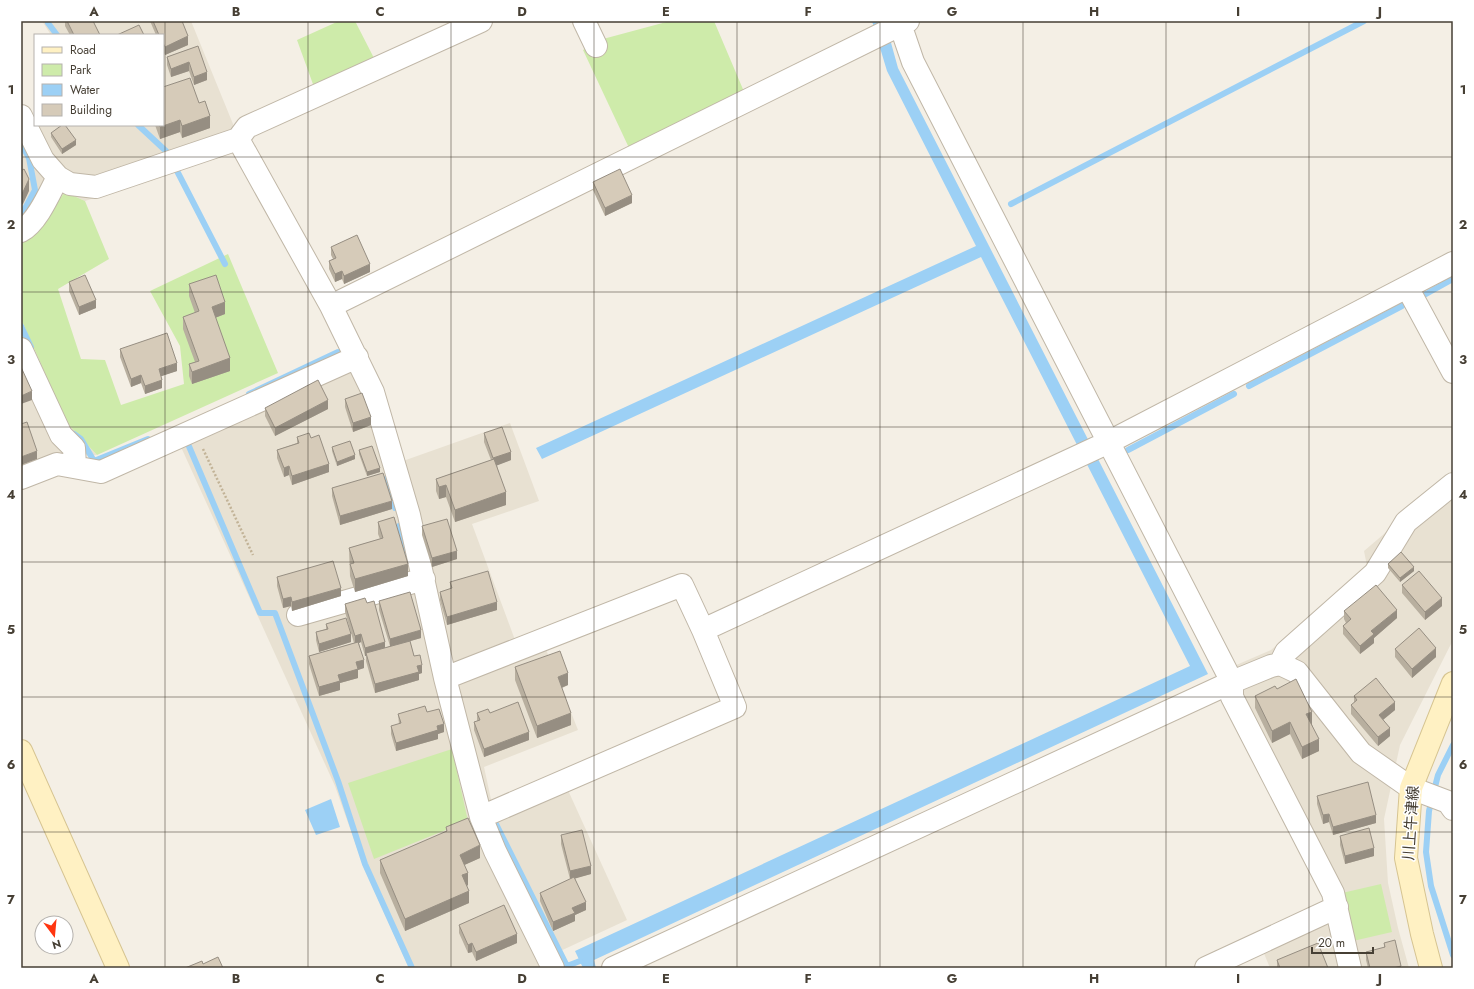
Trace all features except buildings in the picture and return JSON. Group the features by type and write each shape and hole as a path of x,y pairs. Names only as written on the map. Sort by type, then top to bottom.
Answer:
{"main road":[{"name":"川上牛津線","path":"1431,968 1422,934 1406,858 1411,788 1453,683"},
{"path":"21,751 118,968"}],"street":[{"path":"21,116 42,160 58,177 70,184 96,186 238,139 247,127 481,21"},
{"path":"584,21 596,46"},
{"path":"330,306 903,22 913,62 1106,444 1232,682 1232,697 1333,893 1338,907 1350,968"},
{"path":"238,139 330,306 357,357 373,392 409,515 445,678 481,817 495,851 553,968"},
{"path":"21,231 26,228 44,203 58,177"},
{"path":"703,630 1106,444 1453,263"},
{"path":"1407,287 1453,372"},
{"path":"21,349 61,435 74,448 75,467"},
{"path":"21,478 57,464 102,472 357,357"},
{"path":"1280,664 1286,652 1375,573 1406,522 1453,484"},
{"path":"298,615 424,579"},
{"path":"445,678 682,585 736,707 481,817"},
{"path":"614,968 1232,682 1271,666 1280,664 1297,672 1362,753 1411,788 1451,806"},
{"path":"1206,968 1338,907"}],"path":[{"path":"195,430 253,555"}],"shaded area":[{"path":"42,21 191,21 233,124 233,152 85,201 65,192 31,235 21,240 21,133 36,126 164,126 164,34 50,34"},
{"path":"21,319 67,423 97,455 57,456 21,470"},
{"path":"368,361 403,461 510,423 539,501 472,524 515,640 545,647 578,730 484,767 492,804 567,788 627,920 556,953 552,968 409,968 364,868 335,786 181,447"},
{"path":"1453,475 1453,640 1400,745 1384,819 1388,883 1409,968 1270,968 1263,951 1329,904 1224,696 1234,666 1271,650 1367,566 1364,551"}],"green space":[{"path":"339,21 355,21 376,62 314,87 297,40"},
{"path":"670,21 714,21 745,94 630,150 583,50 603,39"},
{"path":"65,192 85,201 109,259 58,289 81,359 105,360 121,405 184,384 180,346 150,291 228,254 278,373 97,455 67,423 21,319 21,240 31,235"},
{"path":"452,749 468,821 374,859 348,783"},
{"path":"1381,884 1392,932 1353,941 1342,893"}],"water":[{"path":"872,21 885,21 898,68 1208,674 594,960 596,968 583,968 575,951 1190,666 981,257 542,459 536,448 976,246 887,71"},
{"path":"331,799 340,827 316,835 305,810"}],"waterway":[{"path":"1011,204 1364,21"},
{"path":"48,23 56,34"},
{"path":"139,126 167,152"},
{"path":"21,143 29,158 35,190 21,216"},
{"path":"176,169 225,264"},
{"path":"1426,294 1453,279"},
{"path":"1249,386 1402,306"},
{"path":"21,326 31,347"},
{"path":"249,394 338,352"},
{"path":"1128,450 1234,394"},
{"path":"74,434 81,439 94,461 148,439"},
{"path":"188,444 260,613 275,613 338,781 365,864 412,968"},
{"path":"387,478 395,508"},
{"path":"399,526 408,561"},
{"path":"1453,745 1438,775 1429,811 1426,852 1431,886 1453,955"},
{"path":"494,820 567,966 580,961"}]}
